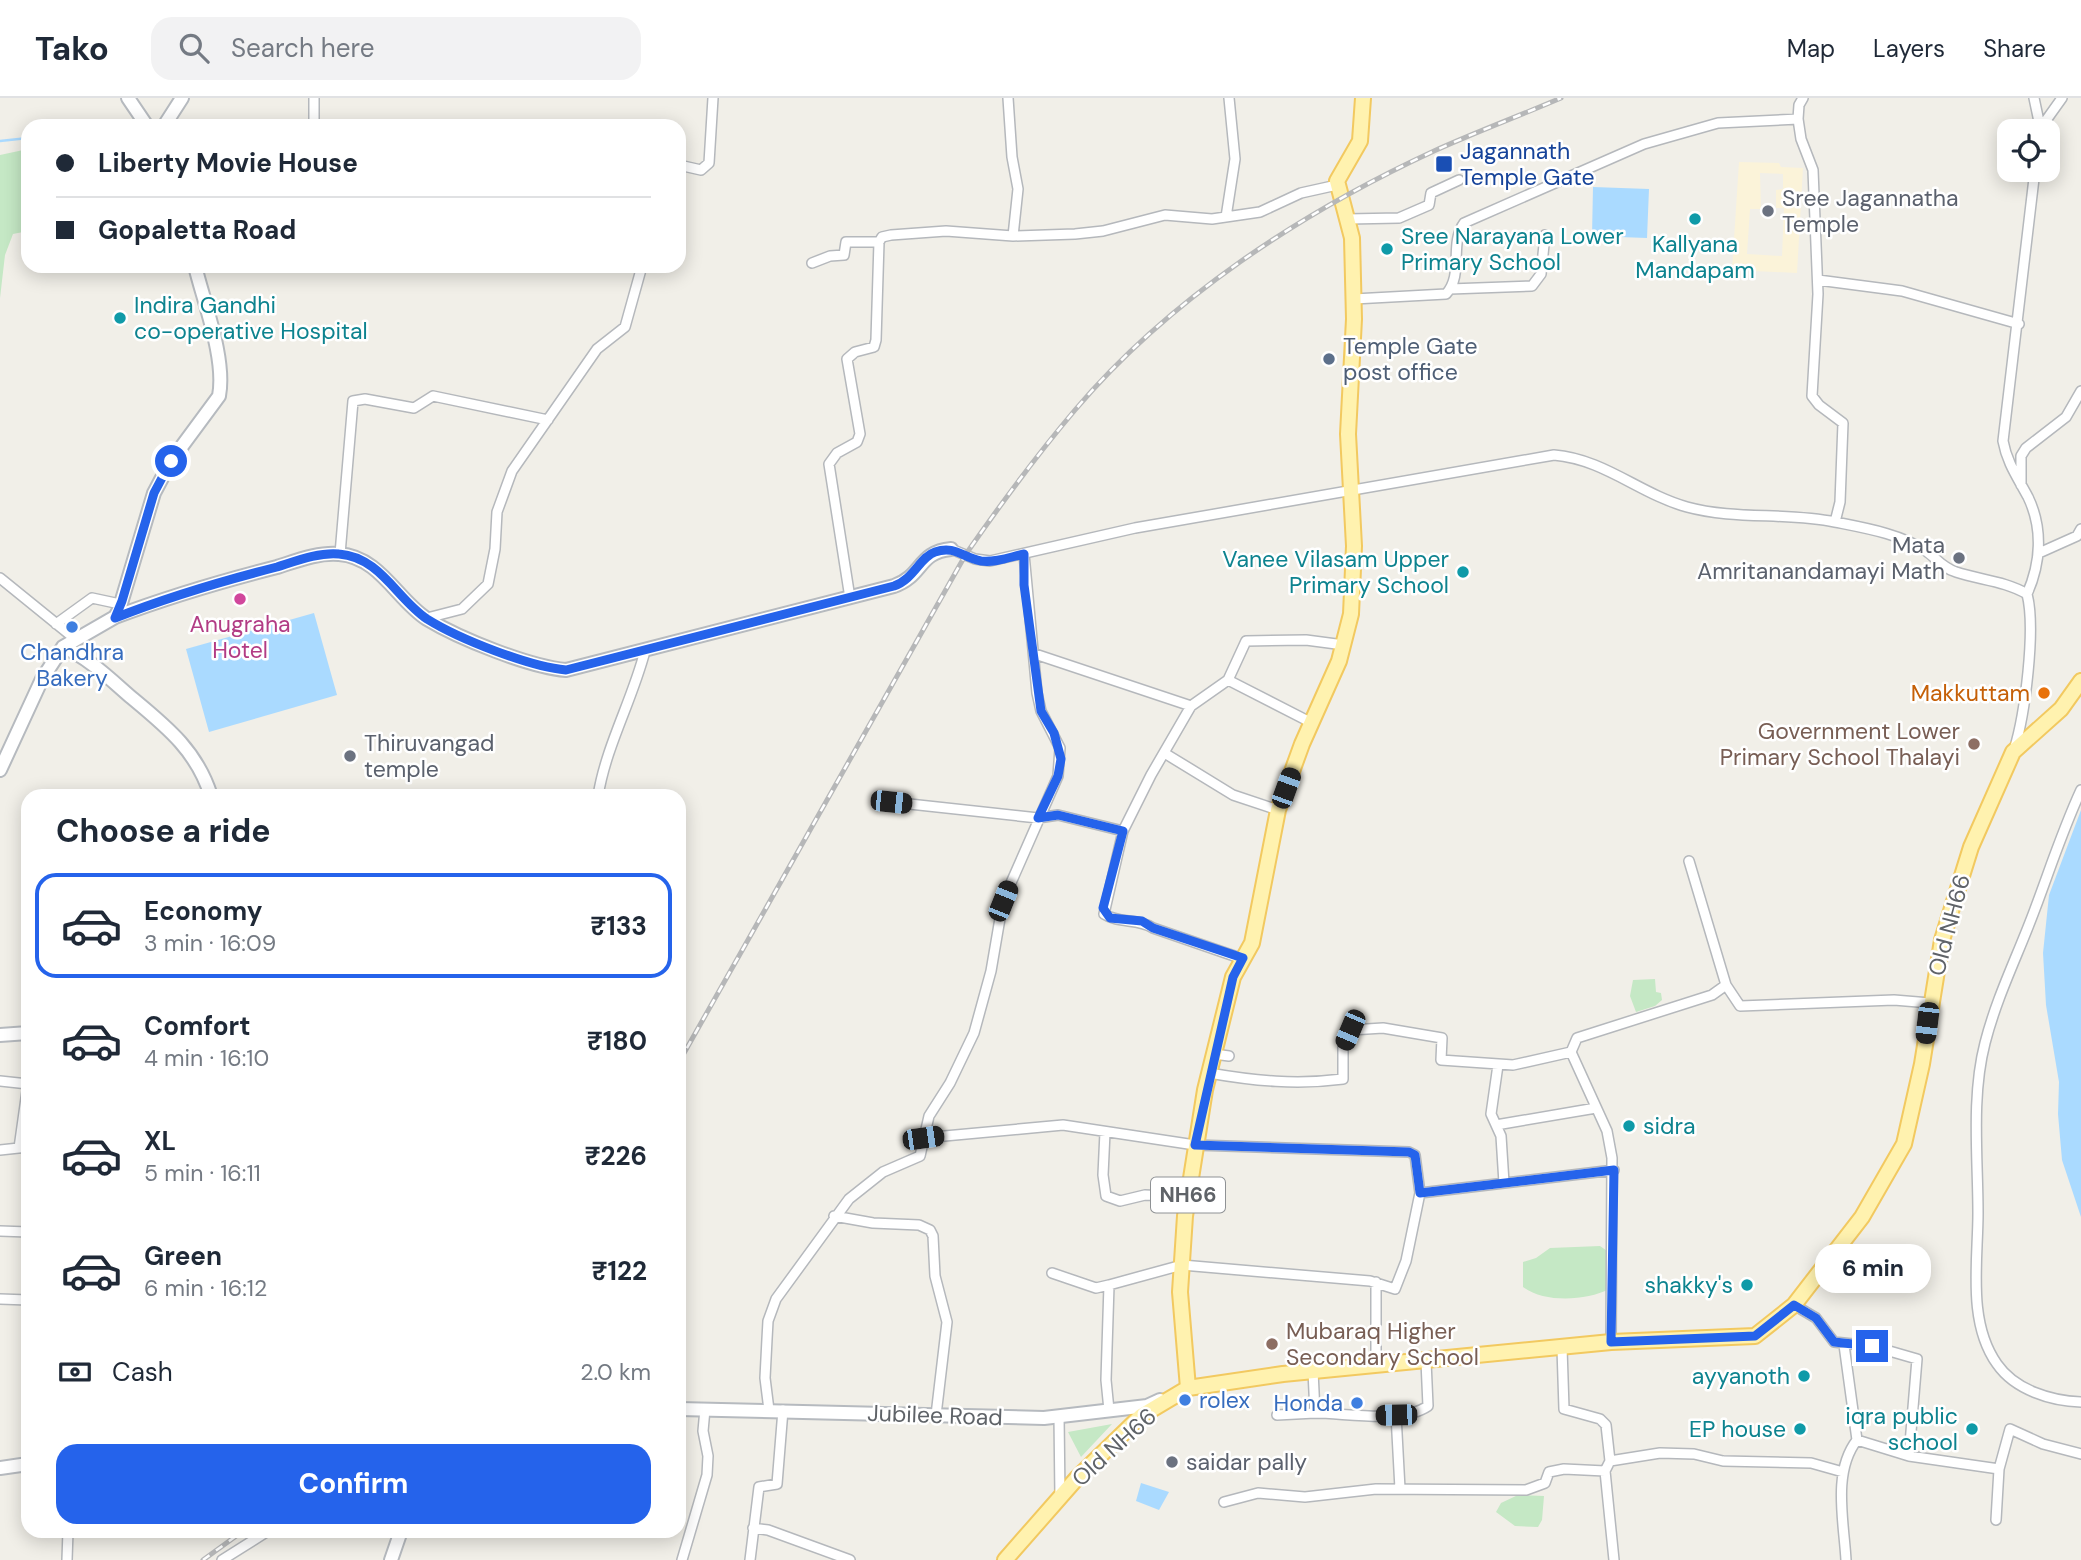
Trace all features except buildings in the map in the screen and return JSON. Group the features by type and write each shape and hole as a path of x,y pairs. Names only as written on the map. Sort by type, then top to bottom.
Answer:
{"main road":[{"path":"1243,958 1252,943 1278,810 1344,645 1353,590 1353,491 1348,434 1354,299 1348,219 1337,185 1360,141 1363,98"},
{"name":"Old NH66","path":"1005,1560 1060,1498 1141,1416 1188,1388 1313,1371 1611,1342 1755,1336 1794,1305 1862,1217 1904,1144 1922,1065 1942,940 1971,847 2013,752 2061,709 2081,681"},
{"name":"NH66","path":"1188,1388 1180,1292 1188,1197 1209,1073 1221,1055 1226,1005 1233,977 1243,958"}],"street":[{"path":"128,98 142,119"},
{"path":"168,119 182,98"},
{"path":"314,98 314,119"},
{"path":"686,167 701,170 709,163 713,98"},
{"path":"1008,98 1012,157 1018,189 1013,236"},
{"path":"1226,217 1235,159 1229,98"},
{"path":"1803,98 1799,105 1798,119 1801,139 1813,170 1818,281 1812,396 1819,405 1843,423 1840,502 1835,522"},
{"path":"2034,98 2039,119"},
{"path":"2048,119 2062,98"},
{"path":"1354,299 1436,296 1450,289 1454,286 1458,231 1464,223 1644,144 1718,123 1798,119"},
{"path":"1348,219 1399,218 1429,205 1431,192 1459,180"},
{"path":"2013,752 2030,639 2031,608 2027,594 2035,576 2039,553 2035,515 2006,458 2003,441 2034,182"},
{"path":"850,598 829,464 837,453 858,442 860,434 847,359 855,352 874,347 879,242 882,237 946,231 1013,236 1103,231 1165,215 1226,217 1260,212 1301,193 1337,185"},
{"path":"1450,289 1532,286 1541,274 1545,235"},
{"path":"812,263 830,256 844,255 846,242 879,242"},
{"path":"115,618 154,493 171,461 219,396 221,386 217,357 197,273"},
{"path":"427,618 462,609 488,584 503,489 512,471 597,349 625,327 640,273"},
{"path":"1818,281 1902,291 2019,324"},
{"path":"2021,485 2021,456 2026,448 2066,417 2081,391"},
{"path":"340,554 353,401 365,399 414,408 433,396 548,420"},
{"path":"0,770 42,679 63,647 74,638 115,618 202,586 315,556 340,554 362,560 385,576 427,618 457,634 545,668 566,670 901,583 915,573 931,553 951,549 981,561 1024,554 1135,528 1554,455 1577,457 1642,486 1664,501 1706,512 1835,522 1891,535 1925,551 1941,566 2016,587 2027,594"},
{"path":"2039,553 2077,536 2081,529"},
{"path":"750,1560 760,1488 777,1483 776,1410 765,1378 768,1321 788,1279 849,1199 883,1172 920,1156 929,1116 950,1083 974,1033 991,971 1003,901 1058,776 1061,759 1054,733 1041,711 1024,585 1024,554"},
{"path":"0,578 74,638"},
{"path":"56,624 92,598 120,604"},
{"path":"1243,958 1153,928 1142,921 1110,918 1104,914 1123,831 1151,775 1166,754 1191,706 1228,680 1245,641 1306,640 1344,645"},
{"path":"63,647 78,654 108,676 176,734 202,770 209,789"},
{"path":"599,789 603,766 636,685 645,651"},
{"path":"1035,654 1191,706"},
{"path":"1228,680 1312,723"},
{"path":"1166,754 1233,795 1278,810"},
{"path":"2081,790 2003,982 1984,1047 1979,1095 1976,1263 1982,1329 1997,1365 2013,1380 2050,1398 2081,1402"},
{"path":"891,802 1038,818 1058,815 1123,831"},
{"path":"1689,861 1726,985 1740,1006 1894,1000 1930,1003"},
{"path":"1611,1342 1614,1170 1607,1131 1571,1052 1577,1038 1712,995 1726,985"},
{"path":"1209,1073 1248,1080 1304,1084 1343,1079 1343,1047 1350,1030 1383,1028 1442,1038 1441,1060 1498,1065 1520,1064 1571,1052"},
{"path":"0,1035 21,1034"},
{"path":"1498,1065 1491,1114 1501,1136 1504,1183"},
{"path":"0,1080 21,1083"},
{"path":"1496,1125 1596,1108"},
{"path":"923,1138 1063,1125 1195,1145 1409,1152 1415,1155 1420,1193 1406,1261 1395,1289 1376,1283 1182,1265 1096,1288 1052,1273"},
{"path":"1105,1132 1103,1175 1106,1196 1120,1201 1145,1195 1188,1197"},
{"path":"0,1150 21,1148"},
{"path":"1420,1193 1614,1170"},
{"path":"834,1216 873,1223 919,1226 930,1230 933,1236 935,1276 947,1322 936,1415"},
{"path":"0,1231 21,1231"},
{"path":"1376,1283 1376,1365"},
{"path":"1109,1285 1106,1380 1109,1410"},
{"path":"0,1299 21,1300"},
{"path":"1794,1305 1816,1318 1834,1342 1872,1346 1917,1359 1909,1456"},
{"path":"1844,1345 1857,1440 1850,1449 1843,1472 1846,1560"},
{"path":"1562,1348 1564,1409 1600,1419 1606,1425 1610,1461 1605,1471 1614,1560"},
{"path":"1277,1415 1396,1415 1419,1412 1428,1406 1426,1360"},
{"path":"1313,1371 1315,1413"},
{"name":"Jubilee Road","path":"686,1409 1059,1416 1147,1406 1188,1388"},
{"path":"681,1560 707,1475 708,1456 703,1431 705,1409"},
{"path":"1396,1415 1399,1489"},
{"path":"1059,1416 1060,1498"},
{"path":"1996,1520 1999,1469 2010,1429 2043,1444 2081,1454"},
{"path":"1857,1440 1909,1456 1999,1469"},
{"path":"1610,1461 1660,1453 1694,1454 1723,1461 1811,1463 1843,1472"},
{"path":"0,1468 21,1465"},
{"path":"1224,1503 1258,1493 1305,1497 1399,1489 1525,1490 1545,1483 1549,1472 1564,1469 1605,1471"},
{"path":"753,1528 768,1530 850,1560"},
{"path":"67,1560 68,1538"},
{"path":"222,1560 257,1538"},
{"path":"391,1560 399,1538"}],"green space":[{"path":"21,150 21,232 13,234 5,255 0,298 0,155"},
{"path":"1655,979 1656,992 1661,993 1662,1000 1655,1006 1636,1012 1630,996 1633,980"},
{"path":"1600,1246 1610,1253 1609,1289 1577,1298 1553,1298 1523,1287 1523,1262 1536,1258 1550,1248"},
{"path":"1112,1424 1081,1457 1068,1432"},
{"path":"1518,1495 1544,1496 1542,1520 1538,1527 1515,1526 1496,1512 1501,1503"}],"sand":[{"path":"1739,162 1779,163 1781,167 1803,168 1797,273 1732,270","holes":["1760,173 1783,174 1783,189 1776,190 1776,208 1784,208 1782,256 1747,254 1750,209 1761,209"]}],"water":[{"path":"1593,187 1649,189 1647,238 1592,236"},
{"path":"314,613 337,695 209,732 186,649"},
{"path":"2081,810 2081,1217 2062,1160 2058,1114 2059,1082 2046,1005 2043,953 2049,895"},
{"path":"1141,1483 1169,1492 1159,1510 1136,1501"}],"waterway":[{"path":"0,141 21,139"}],"railway":[{"path":"686,1050 966,554 1075,410 1152,331 1195,295 1287,230 1434,151 1561,98"},
{"path":"203,1560 233,1538"}],"place":[{"name":"Jagannath Temple Gate","path":"1444,164"},
{"name":"Sree Jagannatha Temple","path":"1768,211"},
{"name":"Kallyana Mandapam","path":"1695,219"},
{"name":"Sree Narayana Lower Primary School","path":"1387,249"},
{"name":"Indira Gandhi co-operative Hospital","path":"120,318"},
{"name":"Temple Gate post office","path":"1329,359"},
{"name":"Mata Amritanandamayi Math","path":"1959,558"},
{"name":"Vanee Vilasam Upper Primary School","path":"1463,572"},
{"name":"Anugraha Hotel","path":"240,599"},
{"name":"Chandhra Bakery","path":"72,627"},
{"name":"Makkuttam","path":"2044,693"},
{"name":"Government Lower Primary School Thalayi","path":"1974,744"},
{"name":"Thiruvangad temple","path":"350,756"},
{"name":"sidra","path":"1629,1126"},
{"name":"shakky's","path":"1747,1285"},
{"name":"Mubaraq Higher Secondary School","path":"1272,1344"},
{"name":"ayyanoth","path":"1804,1376"},
{"name":"rolex","path":"1185,1400"},
{"name":"Honda","path":"1357,1403"},
{"name":"EP house","path":"1800,1429"},
{"name":"iqra public school","path":"1972,1429"},
{"name":"saidar pally","path":"1172,1462"}],"route":[{"path":"171,461 154,493 120,610 115,618 202,586 315,556 340,554 362,560 385,576 415,609 457,634 545,668 566,670 598,664 894,586 915,573 928,555 942,550 960,551 981,561 1024,554 1024,585 1035,654 1037,693 1041,711 1060,748 1061,759 1058,776 1038,818 1058,815 1123,831 1118,859 1103,908 1104,914 1110,918 1142,921 1153,928 1221,953 1243,958 1233,977 1205,1090 1195,1145 1409,1152 1415,1155 1418,1165 1420,1193 1614,1170 1611,1342 1687,1341 1755,1336 1794,1305 1816,1318 1834,1342 1872,1346"}]}
